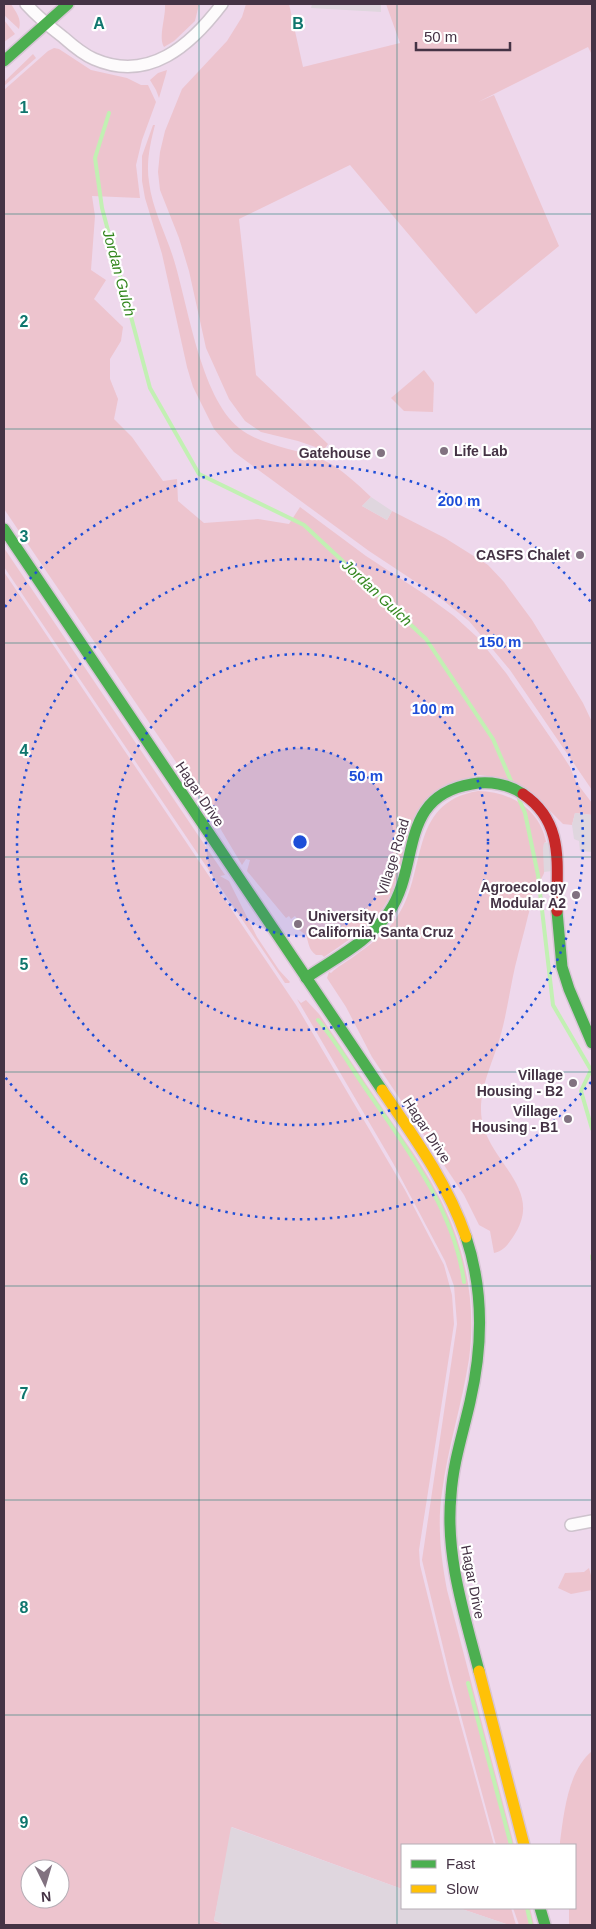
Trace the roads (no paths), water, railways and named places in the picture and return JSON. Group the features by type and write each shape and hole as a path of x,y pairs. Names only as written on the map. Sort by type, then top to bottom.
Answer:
{"main road":[{"path":"4,61 68,4"},
{"name":"Hagar Drive","path":"4,530 443,1183 458,1213 471,1253 479,1297 479,1351 452,1482 450,1549 458,1591 524,1844"},
{"name":"Village Road","path":"306,978 366,939 384,920 397,902 406,874 415,829 425,812 436,799 457,787 472,782 487,782 509,786 525,795 537,806 554,834 558,850 560,957 570,992 592,1044"},
{"path":"540,1909 545,1925"}],"street":[{"path":"26,4 77,49 94,59 129,67 159,61 172,54 196,34 222,4"},
{"path":"572,1525 592,1521"}],"waterway":[{"name":"Jordan Gulch","path":"109,113 95,158 102,208 150,388 199,474 304,525 426,639 493,739 512,783"},
{"name":"Jordan Gulch","path":"519,799 525,813 538,875 553,1005 591,1070 581,1091 592,1129"},
{"path":"318,1020 337,1045 427,1181 450,1229 459,1255 464,1282"},
{"path":"468,1683 511,1844"},
{"path":"527,1909 531,1925"}],"place":[{"name":"Life Lab","path":"444,451"},
{"name":"Gatehouse","path":"381,453"},
{"name":"CASFS Chalet","path":"580,555"},
{"name":"Agroecology Modular A2","path":"576,895"},
{"name":"University of California, Santa Cruz","path":"298,924"},
{"name":"Village Housing - B2","path":"573,1083"},
{"name":"Village Housing - B1","path":"568,1119"}]}
